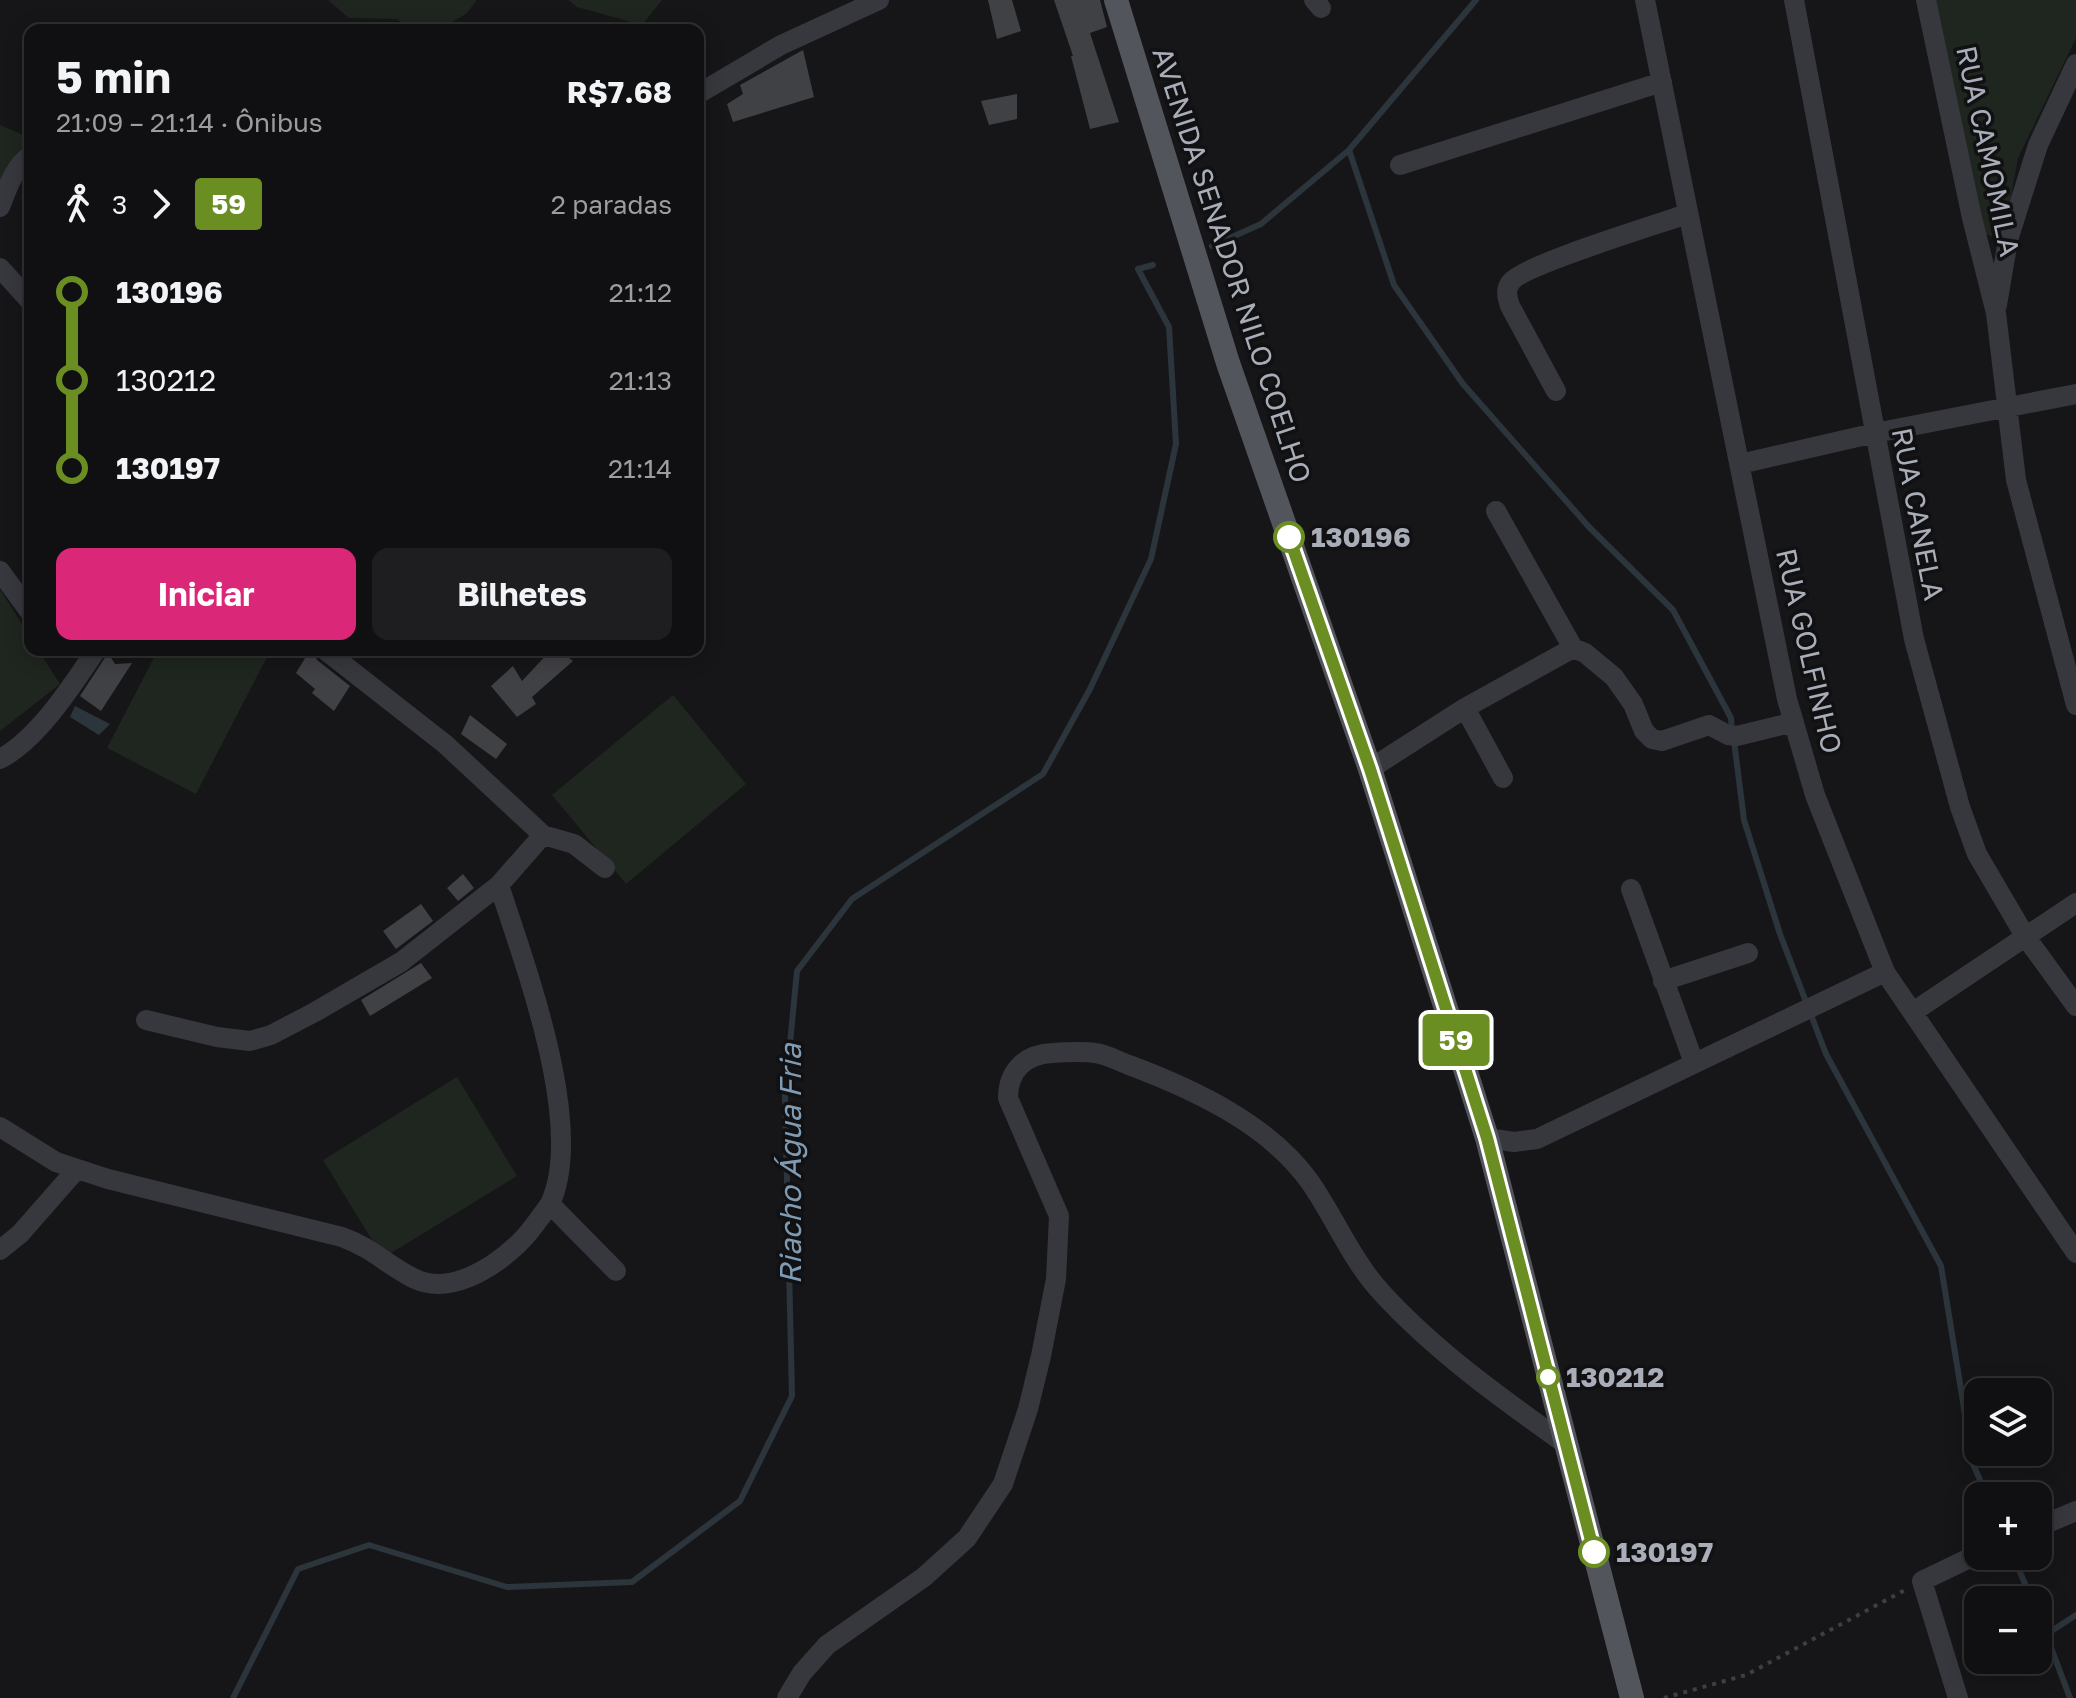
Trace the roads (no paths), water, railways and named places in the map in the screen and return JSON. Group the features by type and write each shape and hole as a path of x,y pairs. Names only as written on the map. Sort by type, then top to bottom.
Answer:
{"main road":[{"name":"AVENIDA SENADOR NILO COELHO","path":"1116,0 1228,363 1370,769 1487,1138 1632,1698"}],"street":[{"path":"704,90 781,45 879,0"},
{"name":"RUA GOLFINHO","path":"1645,0 1794,722 1815,795 1885,972 2076,1253"},
{"name":"RUA CANELA","path":"1794,0 1914,639 1960,807 1977,854 2025,936 2076,1006"},
{"name":"RUA CAMOMILA","path":"1926,0 1972,218 1996,313 2016,480 2076,705"},
{"name":"RUA CAMOMILA","path":"1996,313 2008,240 2038,145 2076,64"},
{"path":"1400,165 1662,82"},
{"path":"0,207 24,161"},
{"path":"1556,391 1510,306 1507,292 1511,280 1536,267 1687,214"},
{"path":"0,268 24,294"},
{"path":"1740,464 1875,433 2076,394"},
{"path":"1496,511 1573,648 1585,653 1614,677 1633,704 1644,731 1652,739 1662,741 1709,725 1733,736 1794,722"},
{"path":"0,571 24,604"},
{"path":"1370,769 1465,708 1573,648"},
{"path":"0,779 5,757 38,728 86,656"},
{"path":"333,656 445,744 543,835 574,844 605,868"},
{"path":"1465,708 1503,778"},
{"path":"146,1020 217,1037 250,1041 271,1035 401,962 499,885 543,835"},
{"path":"0,1127 56,1162 108,1179 342,1237 372,1250 415,1279 436,1285 456,1283 483,1269 519,1243 550,1204 559,1185 563,1145 558,1097 541,1020 499,885"},
{"path":"1631,889 1694,1063"},
{"path":"1913,1012 2076,903"},
{"path":"1663,981 1748,953"},
{"path":"1487,1138 1514,1142 1537,1139 1885,972"},
{"path":"787,1698 802,1673 827,1645 924,1577 967,1538 1003,1484 1028,1409 1056,1279 1059,1216 1008,1098 1012,1073 1025,1060 1043,1053 1098,1053 1156,1075 1213,1103 1256,1130 1288,1156 1310,1181 1347,1245 1381,1292 1470,1374 1564,1443"},
{"path":"0,1250 20,1234 77,1169"},
{"path":"550,1204 616,1271"},
{"path":"2052,1521 2076,1511"},
{"path":"1958,1698 1922,1581 1964,1561"}],"waterway":[{"name":"Riacho Água Fria","path":"1212,246 1261,224 1349,150 1476,0"},
{"path":"1349,150 1394,285 1463,384 1589,527 1673,610 1731,718 1732,730"},
{"name":"Riacho Água Fria","path":"233,1698 298,1569 369,1545 507,1587 632,1582 740,1501 792,1396 785,1095 797,971 852,899 1043,774 1090,689 1151,559 1176,444 1169,327 1138,269 1153,265"},
{"path":"1734,741 1744,820 1780,934 1826,1054 1941,1266 1973,1464 1981,1482"},
{"path":"2019,1570 2026,1586"},
{"path":"2052,1631 2076,1615"},
{"path":"2052,1650 2070,1698"}],"place":[{"name":"130196","path":"1289,537"},
{"name":"130212","path":"1548,1377"},
{"name":"130197","path":"1594,1552"}]}
